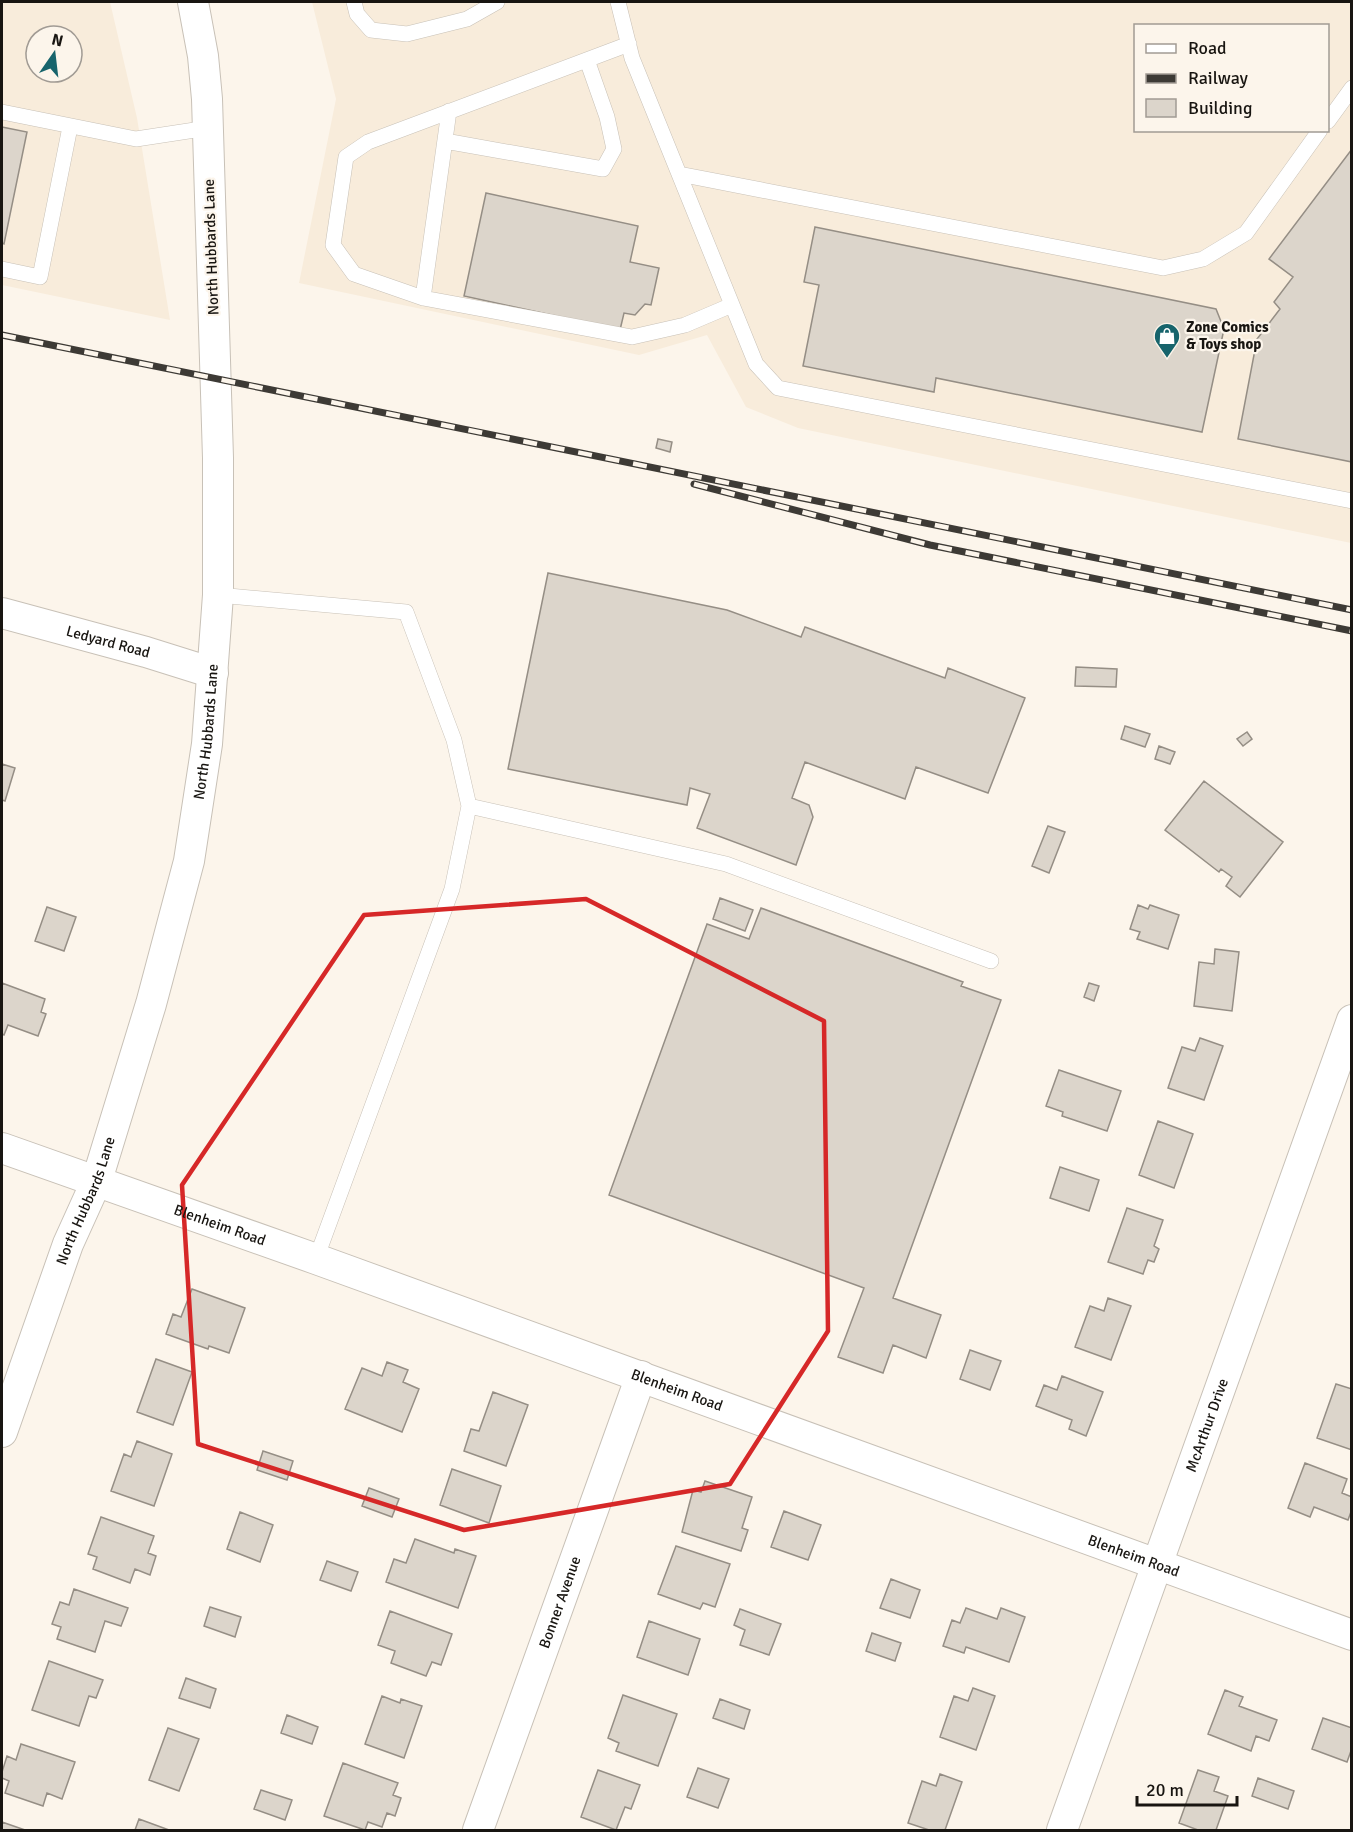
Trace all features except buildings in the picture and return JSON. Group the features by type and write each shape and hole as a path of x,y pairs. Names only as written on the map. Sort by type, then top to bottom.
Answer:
{"street":[{"name":"North Hubbards Lane","path":"2,1432 68,1244 97,1180 157,984 189,861 207,744 218,595 218,458 208,128 203,56 193,2"},
{"name":"Ledyard Road","path":"2,613 146,651 213,673"},
{"name":"McArthur Drive","path":"1062,1830 1352,1020"},
{"name":"Blenheim Road","path":"2,1148 641,1376 1352,1635"},
{"name":"Bonner Avenue","path":"478,1830 641,1376"}],"lane":[{"path":"354,2 357,14 371,30 407,34 467,19 497,2"},
{"path":"618,2 629,44 756,364 778,388 1352,501"},
{"path":"629,44 368,142 346,157 333,246 354,274 423,298 632,337 685,325 732,305"},
{"path":"445,141 603,169 614,150 607,117 587,60"},
{"path":"1329,120 1352,88"},
{"path":"423,298 449,111"},
{"path":"2,112 136,139 208,128"},
{"path":"2,269 40,277 70,127"},
{"path":"679,174 1163,268 1203,259 1246,233 1319,132"},
{"path":"218,595 406,612 454,740 469,806 452,889 316,1259"},
{"path":"469,806 726,864 991,961"}],"highlighted area":[{"path":"586,899 824,1021 828,1331 730,1484 464,1530 198,1444 182,1185 364,915"}],"shaded area":[{"path":"2,2 110,2 137,118 170,320 2,285"},
{"path":"312,2 1351,2 1351,543 798,428 746,407 707,335 639,355 299,283 336,99"}],"railway":[{"path":"2,335 1352,610"},
{"path":"694,484 930,545 1352,631"}],"place":[{"name":"Zone Comics & Toys shop","path":"1167,359"}]}
